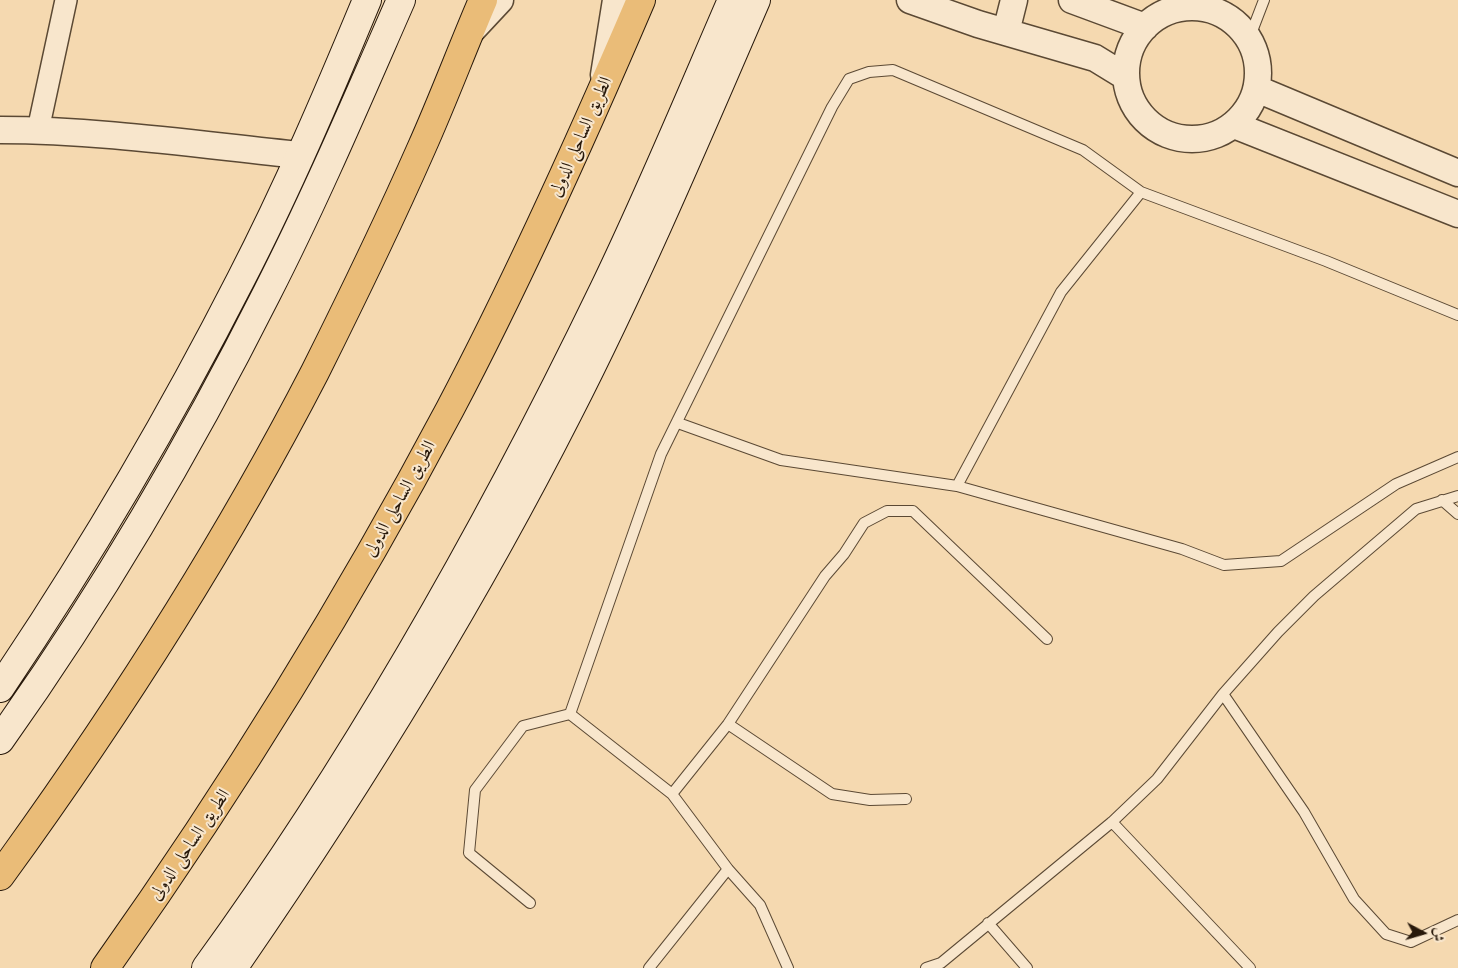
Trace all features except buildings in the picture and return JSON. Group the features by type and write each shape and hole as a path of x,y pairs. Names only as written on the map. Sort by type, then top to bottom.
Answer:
{"highway":[{"path":"0,876 56,799 126,696 192,590 255,483 314,373 370,262 484,0"},
{"name":"الطريق الساحلى الدولى","path":"105,968 192,842 266,727 338,611 396,510 504,303 642,0"}],"main road":[{"path":"0,688 75,575 196,366 242,278 300,155 367,0"},
{"path":"0,740 99,591 173,468 264,300 319,185 401,0"},
{"path":"206,968 287,850 357,742 488,518 605,287 732,0"},
{"path":"233,968 305,863 376,754 443,642 507,529 572,406 679,179 756,0"},
{"path":"679,179 749,54 775,0"},
{"path":"75,575 99,591"}],"street":[{"path":"38,130 66,0"},
{"path":"469,33 500,0"},
{"path":"602,91 616,0"},
{"path":"910,0 1006,32 1095,58 1126,76"},
{"path":"1006,32 1014,0"},
{"path":"1072,0 1145,27"},
{"path":"1209,4 1231,20 1249,39 1256,55 1258,72 1256,89 1252,103 1234,125 1220,134 1205,139 1188,140 1165,134 1145,120 1135,108 1128,93 1126,76 1127,58 1134,41 1145,27 1158,16 1174,9 1209,4"},
{"path":"1256,89 1458,173"},
{"path":"1234,125 1458,214"},
{"path":"0,130 38,130 300,155"}],"lane":[{"path":"1249,39 1264,0"},
{"path":"570,714 661,454 678,423 832,107 849,79 869,72 894,70 1083,150 1141,192 1326,261 1458,315"},
{"path":"957,486 1061,292 1141,192"},
{"path":"678,423 781,460 957,486 1182,549 1224,565 1281,561 1396,484 1458,457"},
{"path":"926,968 941,963 1112,822 1157,779 1223,694 1314,596 1416,509 1458,496"},
{"path":"1442,500 1458,514"},
{"path":"672,794 728,724 825,576 844,554 864,523 887,511 913,511 1047,639"},
{"path":"1223,694 1304,812 1354,899 1386,934 1410,942 1458,920"},
{"path":"570,714 672,794 728,869 760,905 788,968"},
{"path":"530,903 469,853 475,790 523,726 570,714"},
{"path":"728,724 832,794 870,800 906,799"},
{"path":"1112,822 1250,968"},
{"path":"649,968 728,869"},
{"path":"988,923 1024,962 1027,968"}]}
